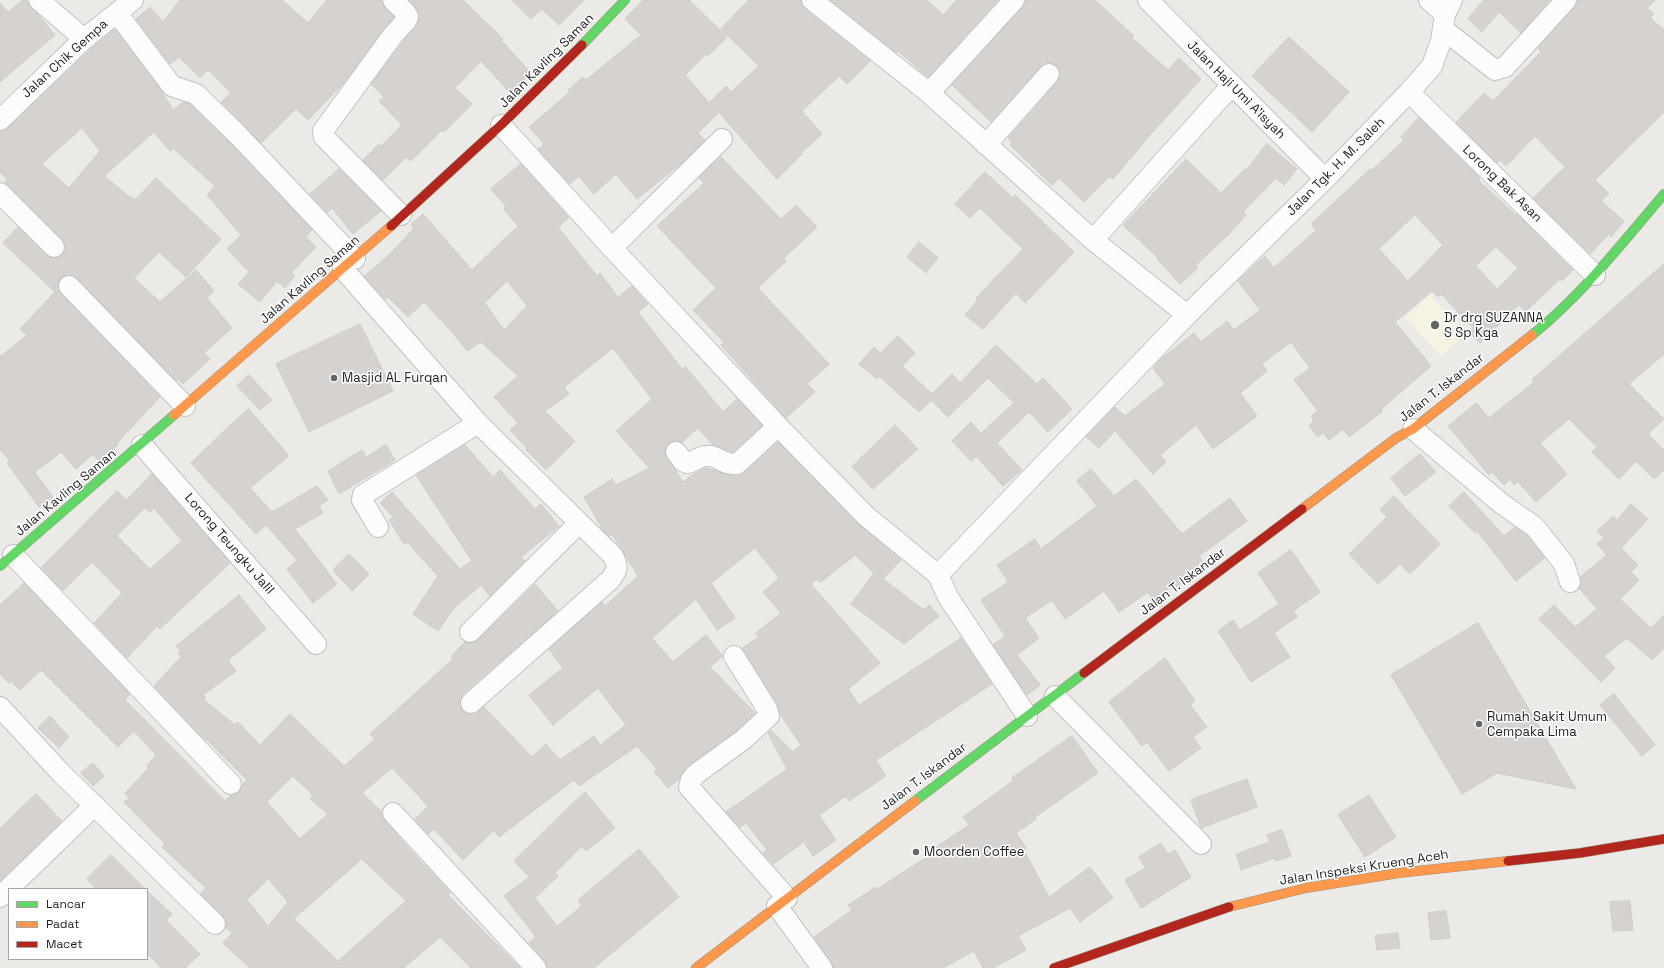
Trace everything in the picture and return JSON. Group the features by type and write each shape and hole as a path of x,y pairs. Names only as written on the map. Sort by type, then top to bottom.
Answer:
{"street":[{"path":"39,0 84,39"},
{"name":"Jalan Chik Gempa","path":"0,120 84,39 133,0"},
{"path":"393,0 406,13 408,17 406,22 393,35 323,132 324,137 401,215"},
{"name":"Jalan Kavling Saman","path":"6,560 142,445 349,264 501,125 610,17 624,0"},
{"path":"812,0 928,93 1093,240 1187,315"},
{"path":"928,93 1014,0"},
{"name":"Jalan Haji Umi A'isyah","path":"1148,0 1325,179"},
{"path":"1429,0 1446,14 1495,70 1500,70 1505,67 1566,0"},
{"path":"117,13 172,86 196,94 239,136 349,264 478,423 613,556 617,564 617,571 610,580 471,703"},
{"name":"Jalan Tgk. H. M. Saleh","path":"938,574 1187,315 1325,179 1409,92 1432,66 1441,41 1446,14"},
{"path":"986,145 1049,74"},
{"path":"1093,240 1232,85"},
{"name":"Lorong Bak Asan","path":"1409,92 1595,275"},
{"path":"501,125 612,248 778,426 866,516 938,574 948,597 1027,716"},
{"path":"612,248 722,139"},
{"path":"0,192 54,247"},
{"name":"Jalan T. Iskandar","path":"696,968 1264,536 1396,438 1413,429 1554,317 1595,275 1664,194"},
{"path":"69,286 186,406"},
{"path":"378,527 362,500 363,495 478,423"},
{"path":"676,452 683,461 687,463 706,456 713,457 730,465 737,464 778,426"},
{"path":"1413,429 1502,504 1535,527 1564,564 1570,582"},
{"name":"Lorong Teungku Jalil","path":"142,445 316,644"},
{"path":"470,632 579,523"},
{"path":"6,560 231,784"},
{"path":"734,656 767,709 769,716 744,739 696,774 691,780 689,788 782,902 822,968"},
{"path":"1055,696 1201,844"},
{"path":"0,707 60,772 215,924"},
{"path":"9,888 95,805"},
{"path":"393,813 536,968"},
{"name":"Jalan Inspeksi Krueng Aceh","path":"1054,968 1227,907 1306,888 1399,873 1580,853 1664,839"},
{"path":"0,897 8,889"}],"shaded area":[{"name":"Dr drg SUZANNA S Sp Kga","path":"1429,295 1466,332 1441,356 1405,318"}],"building":[{"path":"23,0 26,0 55,35 0,82 0,3 8,12"},
{"path":"180,0 282,0 308,23 327,0 382,0 385,8 394,17 343,84 308,120 296,109 261,143 221,102 231,93 208,70 200,78 179,57 170,64 136,19 150,7 163,22"},
{"path":"409,0 463,0 503,39 501,40 531,73 510,93 481,61 455,88 472,104 444,132 442,130 411,161 406,157 383,180 363,160 379,144 381,146 402,125 379,101 384,97 371,84 418,22 418,12"},
{"path":"512,0 584,0 559,25 542,9 531,19"},
{"path":"643,0 689,0 727,37 708,56 706,54 685,75 718,113 698,133 705,140 683,162 637,199 616,174 594,194 579,176 570,184 538,149 544,144 529,127 570,92 568,90 583,77 586,80 641,35 625,19"},
{"path":"749,0 801,0 805,9 870,61 847,84 839,76 802,111 822,134 801,153 802,154 777,179 710,102 726,86 731,92 759,66 721,29"},
{"path":"830,0 927,0 943,15 957,0 998,0 928,77 898,51 896,52"},
{"path":"1025,0 1095,0 1134,36 1132,38 1168,70 1179,58 1201,79 1150,135 1113,179 1110,176 1084,202 1059,178 1052,185 1010,145 1012,143 1008,138 1058,81 1060,71 1057,66 1051,63 1041,66 991,122 952,85 1022,8"},
{"path":"1484,0 1550,0 1521,33 1499,12 1482,32 1468,19"},
{"path":"1577,0 1655,0 1647,8 1654,14 1650,18 1664,30 1664,112 1595,180 1609,194 1601,201 1624,221 1611,237 1609,234 1590,254 1533,198 1565,167 1535,136 1506,166 1500,160 1497,163 1456,122 1484,93 1493,101 1541,52 1538,48 1574,8"},
{"path":"115,29 163,93 173,110 183,102 190,104 231,144 312,230 306,237 316,247 291,273 295,276 285,288 277,281 260,302 238,284 249,272 227,249 241,235 207,195 215,186 173,148 170,151 154,132 104,176 135,200 156,178 221,239 186,277 159,252 134,278 160,302 196,270 214,291 207,298 232,328 204,353 210,359 183,384 178,379 176,381 77,278 72,275 61,278 58,283 58,289 61,294 160,397 117,443 118,445 100,462 93,454 76,469 61,452 35,472 53,497 39,507 7,463 10,461 0,450 0,357 27,335 20,329 55,292 3,243 18,227 51,258 57,258 62,255 65,250 65,244 62,239 5,182 8,180 0,172 0,131 8,128 92,48","holes":["82,128 100,151 69,188 42,164"]},
{"path":"1289,37 1349,92 1312,132 1252,76"},
{"path":"1419,118 1480,178 1478,180 1516,215 1517,214 1573,270 1562,281 1560,279 1525,312 1519,305 1480,343 1469,332 1473,328 1441,294 1438,297 1432,291 1395,322 1431,366 1381,409 1383,411 1349,437 1343,429 1329,440 1323,433 1318,437 1309,426 1314,421 1311,416 1318,411 1294,380 1310,368 1291,342 1262,364 1267,371 1240,393 1257,416 1213,449 1196,425 1160,455 1166,462 1153,474 1115,431 1099,448 1086,437 1115,407 1125,416 1165,384 1153,368 1162,358 1194,333 1201,342 1227,321 1234,330 1260,310 1238,281 1265,256 1274,268 1316,230 1311,224 1370,169 1372,170 1404,140 1401,137","holes":["1415,215 1443,245 1408,281 1379,249","1496,247 1518,268 1497,289 1476,266"]},
{"path":"1267,144 1297,169 1284,185 1276,178 1243,212 1246,215 1228,235 1196,265 1198,268 1180,284 1157,259 1158,258 1123,225 1186,159 1221,193 1245,169 1246,170"},
{"path":"721,157 781,219 796,205 817,227 784,258 786,261 758,288 829,364 807,384 815,392 786,418 721,345 724,342 693,310 716,288 657,226 704,183 699,178"},
{"path":"521,164 569,218 558,227 597,276 600,273 618,297 632,286 648,304 638,312 682,369 686,367 723,412 737,399 762,425 733,452 713,445 698,428 682,442 675,441 669,443 666,447 665,454 683,482 695,473 706,468 730,475 744,473 778,442 858,524 901,560 883,579 924,610 929,605 939,616 904,644 851,604 874,573 855,555 821,582 816,579 811,584 880,663 848,689 859,705 961,638 992,684 876,760 886,776 849,801 846,796 819,815 836,840 813,856 804,842 773,864 763,853 767,850 746,823 740,827 726,812 787,769 768,733 771,730 793,752 801,745 780,714 777,703 742,648 759,637 756,633 781,613 763,592 779,578 755,548 711,583 735,618 717,630 696,599 652,638 673,662 706,635 723,656 710,667 755,713 737,730 689,765 680,778 668,788 654,771 657,769 637,746 579,786 574,780 499,837 494,830 463,860 434,829 428,834 415,819 428,806 392,768 362,793 382,812 385,821 451,893 448,895 520,968 471,968 440,937 404,968 250,968 223,943 232,933 226,928 226,921 223,916 200,894 206,888 162,847 165,844 124,802 129,798 125,793 149,768 147,766 156,755 134,731 118,747 41,670 20,690 11,681 9,683 0,674 0,605 24,583 130,694 125,700 225,801 231,795 239,792 242,785 247,780 207,740 206,741 154,686 181,657 178,654 181,651 176,646 239,595 266,629 228,660 236,671 203,695 206,698 204,700 235,725 238,722 260,745 290,714 344,766 375,739 370,734 452,660 452,655 465,642 473,643 478,640 535,584 558,611 463,694 460,700 462,710 467,714 473,714 484,707 532,757 546,744 560,760 594,736 600,745 626,725 598,688 553,725 529,695 563,668 549,649 602,602 605,606 638,576 612,534 609,536 603,530 584,497 612,479 616,485 649,468 616,431 652,399 613,348 564,387 569,394 545,411 575,441 546,470 526,450 527,448 510,430 518,423 494,397 518,376 481,342 467,351 454,334 424,302 408,317 388,297 385,299 364,276 389,255 414,228 411,224 423,214 472,270 518,226 504,209 506,206 491,189","holes":["507,281 527,306 504,330 485,303","293,776 313,795 310,799 328,814 300,839 267,802","362,859 406,901 338,961 294,919","268,879 288,902 268,926 247,900"]},
{"path":"339,169 381,211 353,234 332,208 327,213 310,194"},
{"path":"985,172 1013,198 1015,195 1074,252 1025,303 1016,293 983,329 965,315 978,300 976,298 1023,249 980,208 970,218 955,204"},
{"path":"919,242 938,258 926,273 907,257"},
{"path":"1664,264 1664,354 1629,384 1664,419 1648,434 1664,450 1664,470 1654,479 1636,461 1619,479 1592,452 1597,447 1569,419 1540,443 1567,474 1536,502 1518,482 1514,485 1510,479 1504,485 1492,472 1489,475 1448,426 1476,403 1489,418 1534,382 1532,380"},
{"name":"Masjid AL Furqan","path":"360,324 393,391 309,432 276,364"},
{"path":"898,336 915,353 902,366 932,394 952,374 960,383 996,345 1037,384 1043,378 1072,409 1048,432 1029,412 997,443 1022,470 1003,486 976,456 971,461 952,441 971,422 981,433 1014,403 988,378 948,417 931,400 919,412 879,376 877,379 859,364 874,347 880,353"},
{"path":"249,375 272,400 260,410 237,386"},
{"path":"249,409 289,456 250,488 272,512 317,486 328,500 319,506 323,513 295,529 337,584 313,603 287,569 297,560 266,525 256,534 191,463"},
{"path":"895,425 918,449 873,489 852,467"},
{"path":"386,445 395,460 339,494 328,471 362,450 366,457"},
{"path":"465,445 493,477 500,470 535,509 541,504 559,526 521,557 525,561 490,596 481,585 455,607 438,631 413,614 438,576 407,542 404,544 389,520 393,517 380,503 392,492 460,569 472,561 416,475"},
{"path":"1420,454 1436,472 1405,496 1391,478"},
{"path":"1091,469 1114,496 1136,479 1182,534 1230,498 1247,521 1199,556 1206,565 1175,588 1173,586 1152,599 1148,592 1119,612 1104,591 1065,619 1052,600 1025,618 1039,638 1017,655 1040,685 1027,695 993,645 1005,636 981,600 1008,582 997,565 1035,539 1041,549 1097,506 1077,481"},
{"path":"152,474 230,563 160,629 157,626 127,658 94,623 122,593 92,562 63,591 41,568 117,491 126,500","holes":["145,508 150,512 154,508 182,541 150,569 117,536"]},
{"path":"1464,492 1504,536 1515,527 1527,535 1545,558 1516,581 1477,531 1475,533 1449,506"},
{"path":"1394,496 1440,544 1410,574 1400,564 1378,584 1349,554 1387,517 1380,510"},
{"path":"1631,504 1648,519 1621,548 1638,565 1631,572 1639,580 1620,599 1651,628 1664,615 1664,648 1652,660 1627,638 1604,656 1615,668 1601,682 1539,619 1554,605 1575,627 1597,609 1579,588 1581,584 1580,577 1607,555 1597,544 1604,538 1597,531 1613,516 1617,520"},
{"path":"1291,550 1320,592 1293,611 1298,616 1274,633 1290,657 1251,682 1218,631 1233,620 1240,630 1279,604 1258,573"},
{"path":"349,554 369,574 352,591 333,570"},
{"name":"Rumah Sakit Umum Cempaka Lima","path":"1478,623 1576,789 1497,773 1462,794 1391,675"},
{"path":"1165,658 1195,701 1190,705 1207,727 1193,737 1201,748 1169,771 1147,742 1142,746 1109,702"},
{"path":"1614,694 1655,745 1642,756 1600,705"},
{"path":"50,716 69,737 59,748 38,728"},
{"path":"1072,736 1098,773 1035,817 1036,819 1016,833 1026,848 1024,850 1049,897 1090,867 1113,898 1080,922 1070,908 1018,936 1026,950 993,968 983,968 974,951 943,968 833,968 831,961 814,937 852,910 848,905 876,887 877,889 938,850 936,847 969,825 963,817 1013,781 1012,778"},
{"path":"93,763 104,776 93,786 81,773"},
{"path":"1247,779 1257,807 1201,828 1191,800"},
{"path":"585,792 615,828 586,851 582,846 555,873 558,876 535,898 557,926 582,906 578,900 639,849 679,897 594,968 547,968 544,960 529,943 536,937 504,896 529,877 514,861"},
{"path":"36,794 62,821 0,881 0,829"},
{"path":"1369,795 1396,837 1365,857 1338,815"},
{"path":"1282,830 1291,856 1276,861 1275,858 1241,870 1236,854 1270,842 1267,835"},
{"path":"1161,843 1168,854 1175,850 1191,877 1141,908 1125,880 1145,868 1139,857"},
{"path":"111,855 144,888 95,888 87,879"},
{"path":"148,892 172,914 166,920 200,954 185,968 161,968 148,954"},
{"path":"1630,901 1633,930 1613,931 1610,902"},
{"path":"1446,911 1450,938 1431,940 1428,913"},
{"path":"1398,933 1400,948 1377,950 1375,936"}],"traffic: fast":[{"path":"582,45 625,0"},
{"path":"1532,335 1585,286 1664,194"},
{"path":"0,566 174,415"},
{"path":"915,801 1084,673"}],"traffic: slow":[{"path":"174,415 391,226"},
{"path":"1302,509 1396,438 1413,429 1532,335"},
{"path":"696,968 915,801"},
{"path":"1229,907 1306,888 1399,873 1508,861"}],"traffic: jam":[{"path":"391,226 501,125 582,45"},
{"path":"1084,673 1302,509"},
{"path":"1508,861 1580,853 1664,839"},
{"path":"1054,968 1229,907"}],"place":[{"name":"Dr drg SUZANNA S Sp Kga","path":"1435,325"},
{"name":"Masjid AL Furqan","path":"334,378"},
{"name":"Rumah Sakit Umum Cempaka Lima","path":"1479,724"},
{"name":"Moorden Coffee","path":"916,852"}]}
